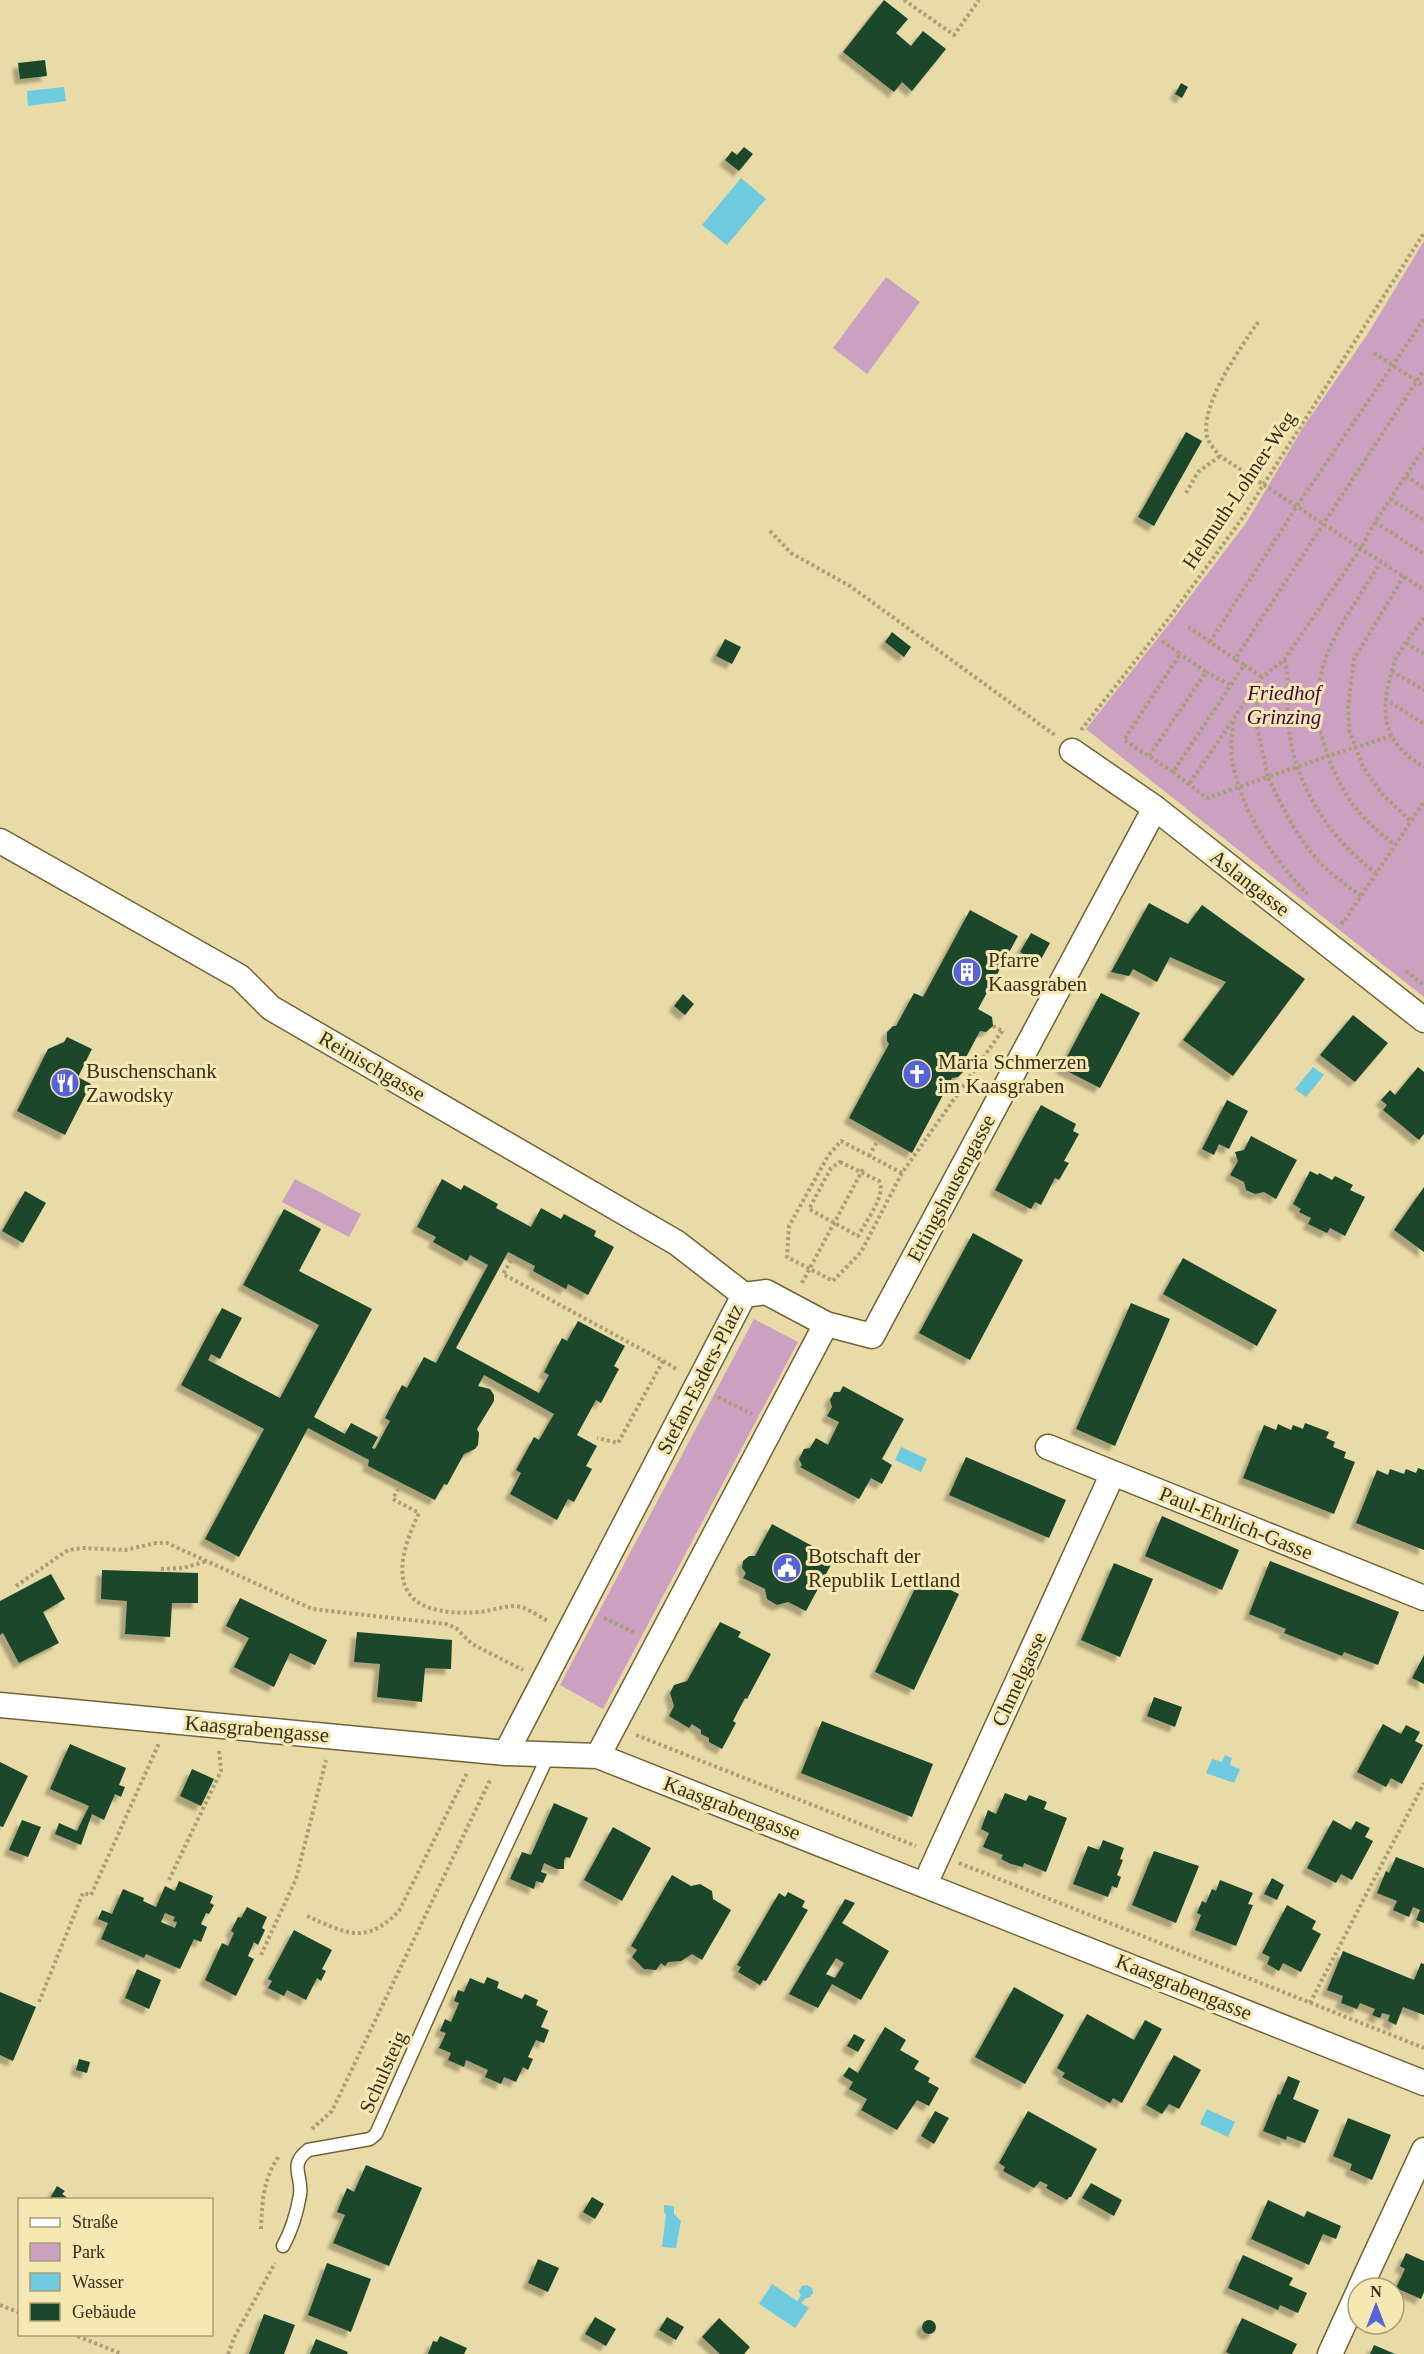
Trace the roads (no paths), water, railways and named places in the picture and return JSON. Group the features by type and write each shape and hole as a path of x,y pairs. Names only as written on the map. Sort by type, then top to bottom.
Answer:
{"street":[{"name":"Aslangasse","path":"1066,745 1155,808 1424,1020"},
{"name":"Ettingshausengasse","path":"826,1324 872,1336 1155,808"},
{"name":"Reinischgasse","path":"0,841 240,977 271,1008 677,1243 744,1294"},
{"name":"Stefan-Esders-Platz","path":"506,1753 582,1606 691,1380 744,1294 766,1292 826,1324"},
{"path":"598,1756 826,1324"},
{"name":"Paul-Ehrlich-Gasse","path":"1048,1447 1424,1598"},
{"name":"Chmelgasse","path":"925,1884 1113,1473"},
{"name":"Kaasgrabengasse","path":"0,1705 506,1753 598,1756 1424,2083"},
{"path":"1366,2276 1424,2150"},
{"path":"1330,2354 1346,2319"}],"lane":[{"name":"Schulsteig","path":"283,2246 291,2232 300,2193 297,2168 300,2156 308,2150 370,2139 376,2134 472,1918 548,1756"}],"water":[{"path":"64,87 66,101 28,106 27,91"},
{"path":"741,178 766,199 727,245 702,225"},
{"path":"1313,1067 1324,1075 1306,1097 1295,1089"},
{"path":"901,1447 927,1459 921,1472 895,1460"},
{"path":"1225,1755 1232,1758 1230,1765 1240,1769 1234,1783 1206,1773 1212,1759 1222,1762"},
{"path":"1207,2109 1235,2122 1228,2137 1200,2124"},
{"path":"664,2205 674,2206 674,2214 681,2221 676,2248 662,2247 666,2214"},
{"path":"772,2284 797,2301 801,2296 799,2291 802,2286 807,2285 812,2288 813,2293 801,2303 809,2308 795,2328 759,2304"}],"place":[{"name":"Pfarre Kaasgraben","path":"967,972"},
{"name":"Maria Schmerzen im Kaasgraben","path":"917,1074"},
{"name":"Buschenschank Zawodsky","path":"65,1083"},
{"name":"Botschaft der Republik Lettland","path":"787,1568"}],"park label":[{"name":"Friedhof Grinzing","path":"1284,705"}]}
